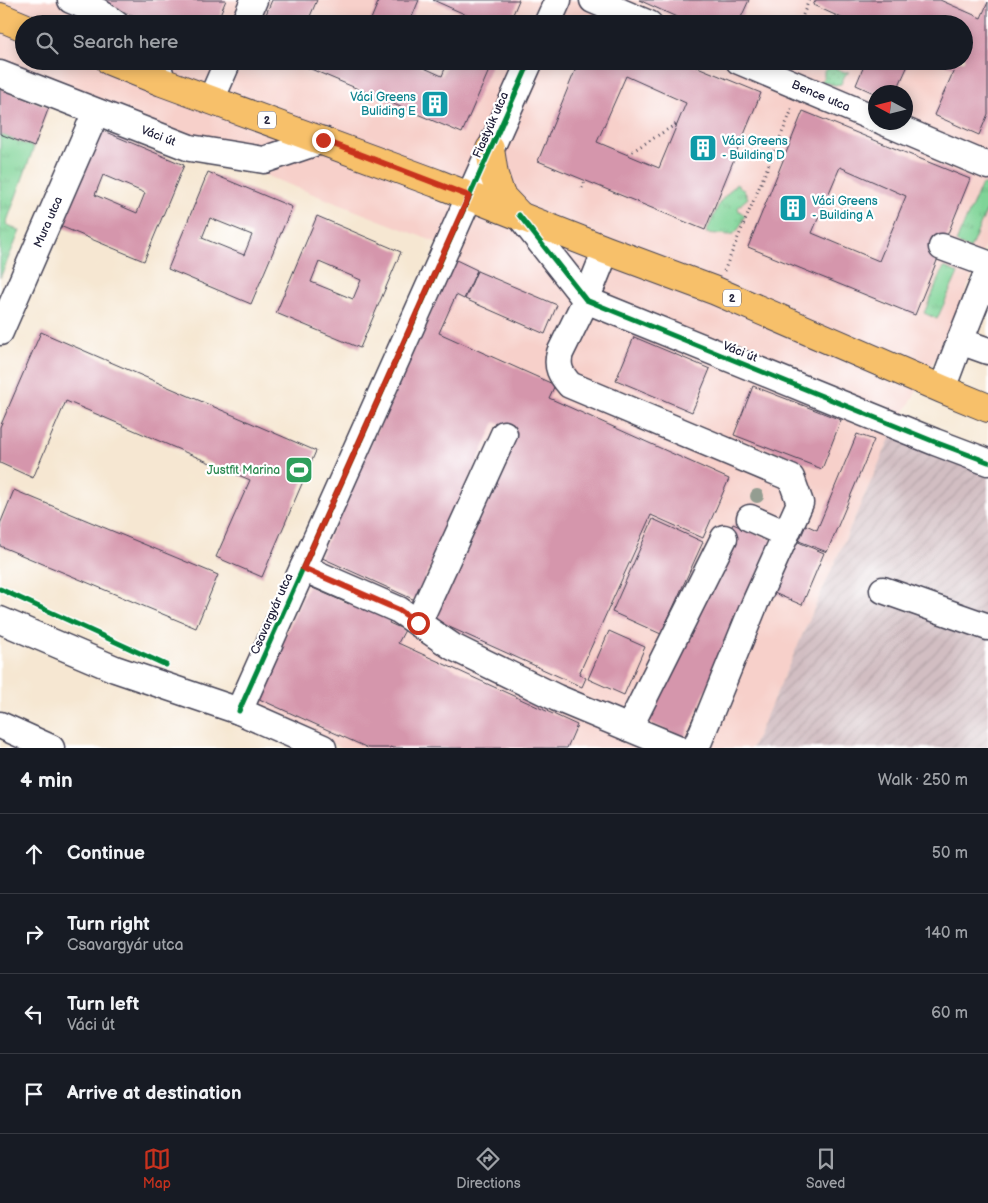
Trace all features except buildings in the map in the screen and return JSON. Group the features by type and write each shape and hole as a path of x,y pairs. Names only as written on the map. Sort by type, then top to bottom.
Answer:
{"main road":[{"path":"0,18 15,24"},
{"name":"2","path":"159,72 211,100 323,140 716,291 988,408"},
{"path":"490,149 494,175 501,196 519,215"}],"street":[{"path":"72,0 103,15"},
{"path":"248,15 254,0"},
{"path":"551,15 558,0"},
{"path":"592,0 628,15"},
{"path":"211,100 224,70"},
{"name":"Fiastyúk utca","path":"469,196 526,70"},
{"name":"Bence utca","path":"759,70 868,116"},
{"name":"Váci út","path":"0,74 190,148 264,160 323,140"},
{"name":"Mura utca","path":"0,332 96,112"},
{"path":"903,130 988,166"},
{"name":"Csavargyár utca","path":"239,711 469,196"},
{"name":"Váci út","path":"519,215 586,300 988,462"},
{"path":"942,247 988,264"},
{"path":"606,250 586,300 560,353 558,361 562,375 570,385 791,478 800,503 755,602 696,748"},
{"path":"942,389 988,271"},
{"path":"960,341 988,352"},
{"path":"418,623 504,434"},
{"path":"750,518 786,534"},
{"path":"629,728 724,538"},
{"path":"303,568 399,610 453,647 557,698 677,748"},
{"path":"883,590 988,626"},
{"path":"0,620 115,669 239,711 323,748"},
{"path":"0,724 51,748"}],"path":[{"path":"803,15 809,0"},
{"path":"716,291 801,88"},
{"path":"628,154 678,123"},
{"path":"582,188 585,181"}],"shaded area":[{"path":"0,0 988,0 988,239 941,349 893,432 752,748 342,748 265,713 254,698 453,249 0,71"},
{"path":"893,432 988,472 988,748 752,748"}],"green space":[{"path":"839,70 849,72 845,75 841,84 834,85 821,81 824,78 824,71"},
{"path":"0,134 34,147 6,224 20,231 0,278"},
{"path":"736,184 743,189 748,198 738,208 745,215 740,227 730,235 706,233 720,202"},
{"path":"982,184 988,187 988,207 970,249 956,242"},
{"path":"944,267 958,273 937,319 924,313"}],"cycle path":[{"path":"239,711 526,70"},
{"path":"519,215 586,300 988,462"},
{"path":"0,589 166,665"}],"place":[{"name":"Váci Greens Buliding E","path":"435,104"},
{"name":"Váci Greens - Building D","path":"703,148"},
{"name":"Váci Greens - Building A","path":"793,208"},
{"name":"Justfit Marina","path":"299,470"}],"route":[{"path":"323,140 469,196 303,568 399,610 418,623"}]}
